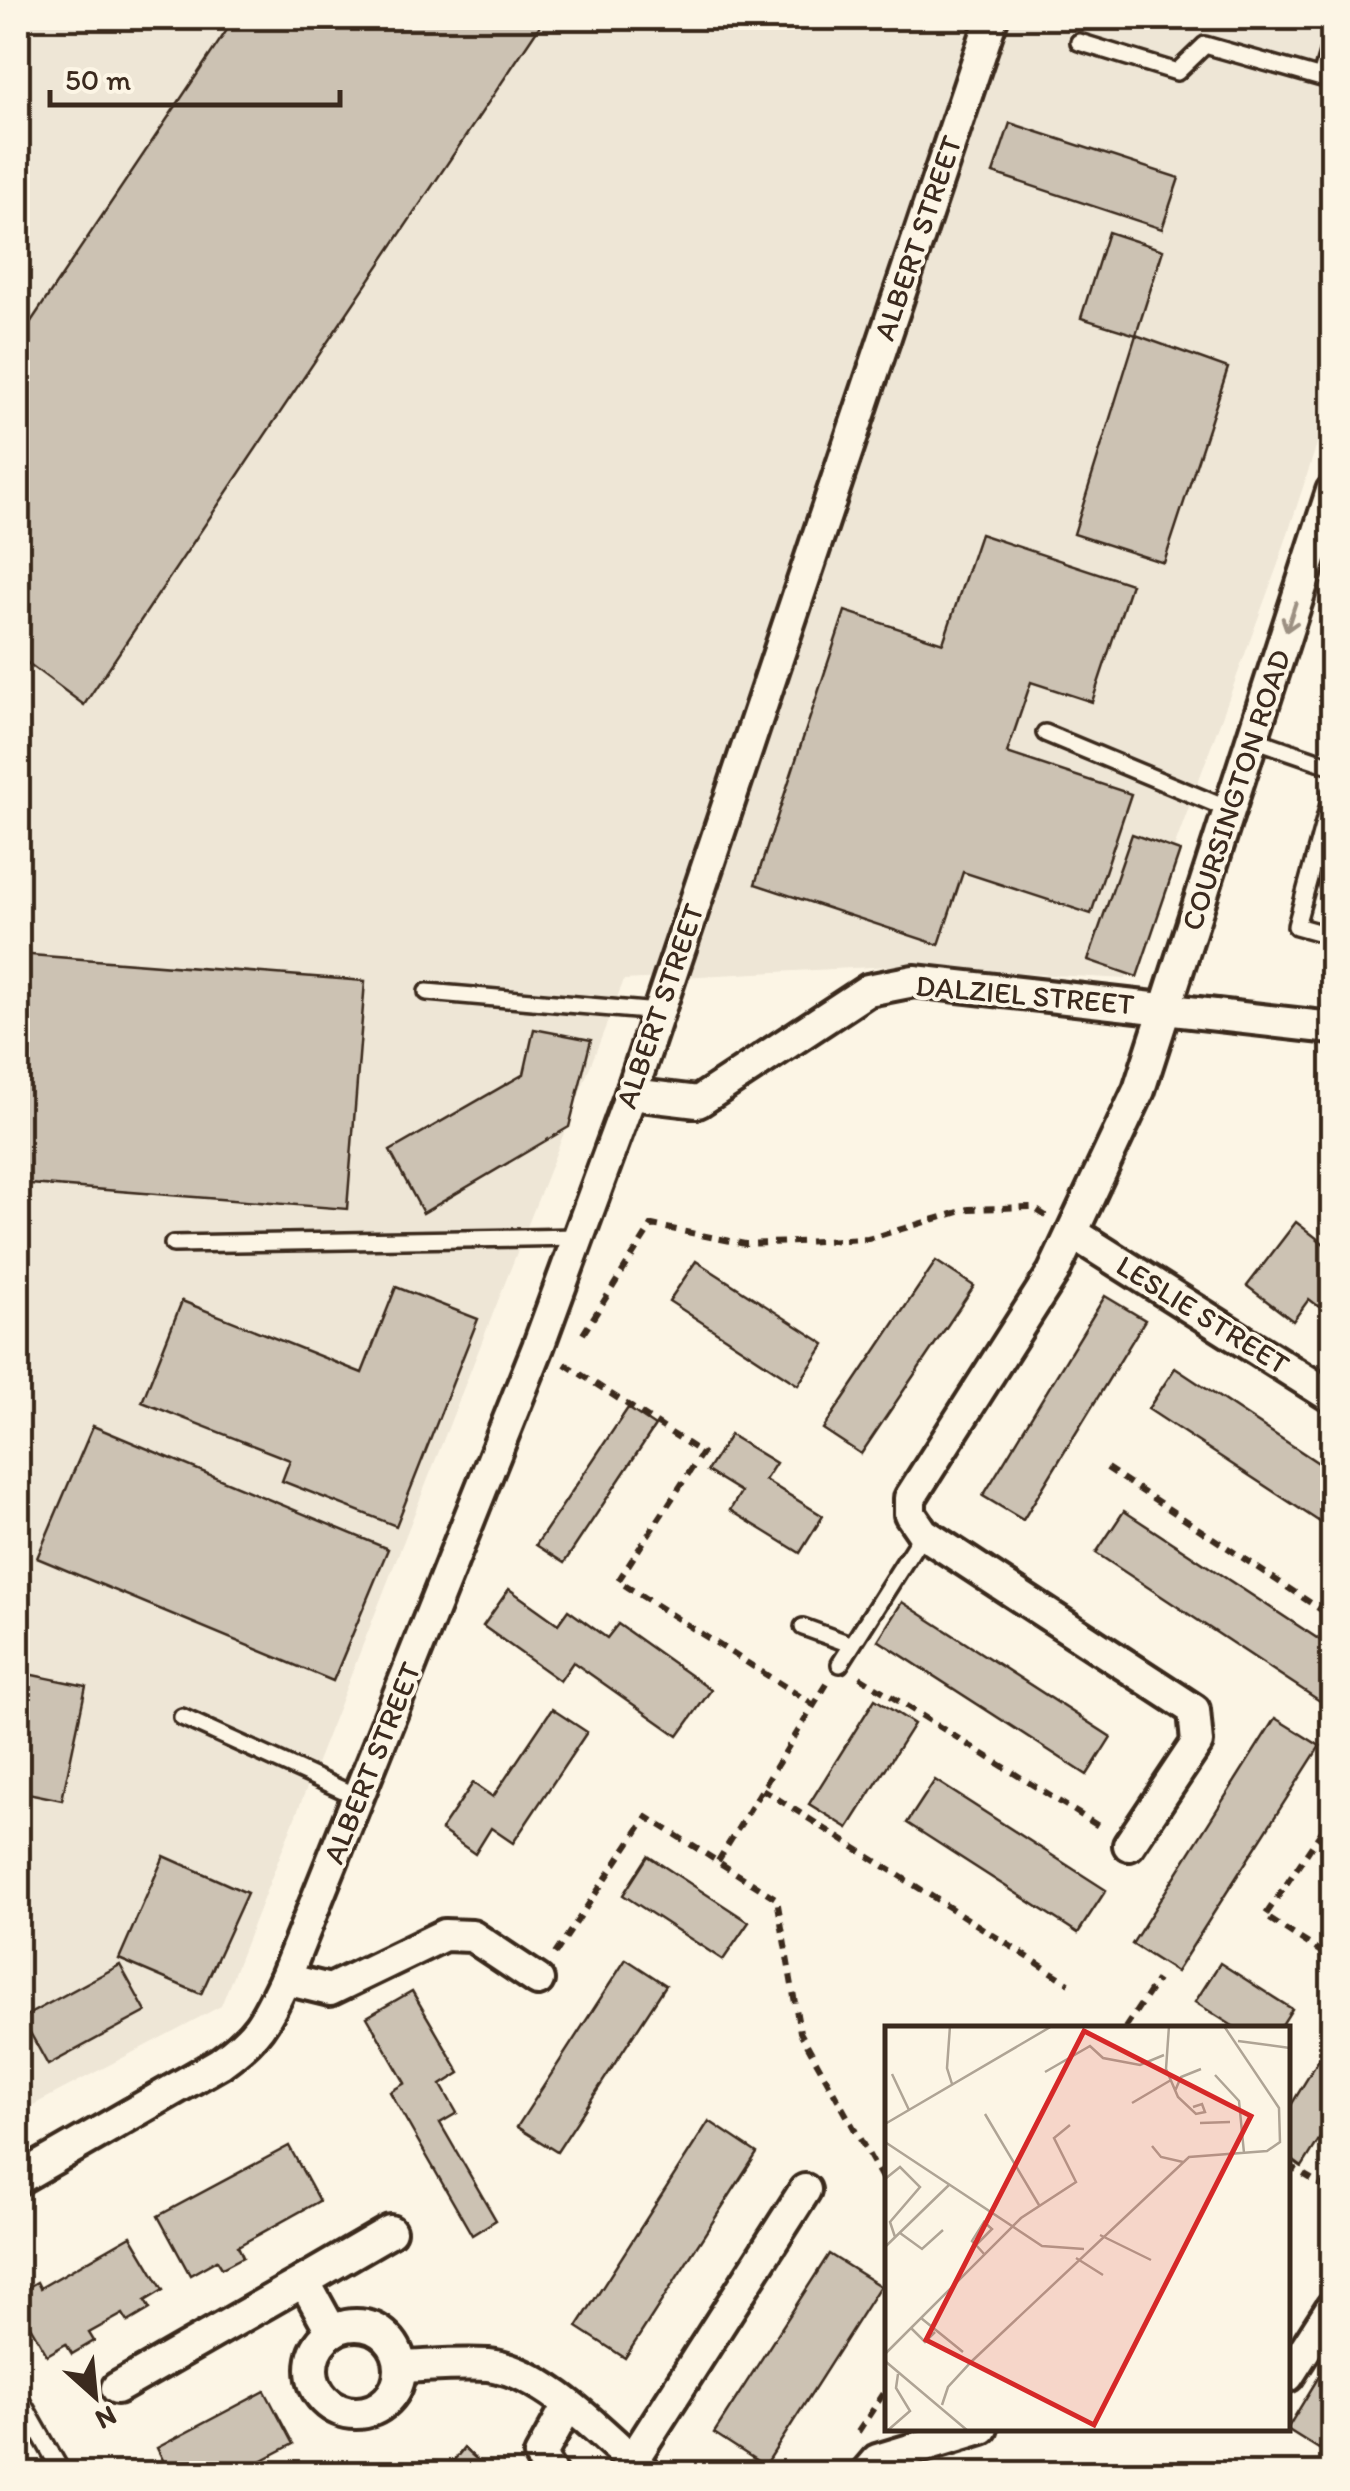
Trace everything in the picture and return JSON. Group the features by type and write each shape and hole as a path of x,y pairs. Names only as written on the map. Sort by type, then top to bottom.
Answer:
{"street":[{"name":"ALBERT STREET","path":"18,2178 244,2046 262,2028 285,1979 358,1798 551,1355 578,1238 631,1094 992,18"},
{"name":"COURSINGTON ROAD","path":"924,1532 910,1514 910,1498 1052,1272 1140,1090 1332,491"},
{"name":"DALZIEL STREET","path":"631,1094 698,1102 868,990 914,981 1332,1028"},
{"name":"LESLIE STREET","path":"1073,1233 1332,1397"},
{"path":"924,1532 1194,1710 1196,1744 1129,1845"},
{"path":"285,1979 330,1990 444,1936 472,1936 538,1980"},
{"path":"402,2367 490,2365 531,2378 640,2467 806,2190"},
{"path":"116,2388 390,2232"},
{"path":"304,2280 332,2332"},
{"path":"1290,2373 1332,2306"},
{"path":"344,2327 371,2328 392,2346 402,2367 397,2389 368,2411 341,2410 320,2394 312,2368 314,2354 332,2332 344,2327"},
{"path":"551,2474 540,2456 568,2405"},
{"path":"865,2474 877,2460 972,2431"}],"lane":[{"path":"1079,42 1177,72 1206,45 1327,79 1332,40"},
{"path":"1044,733 1228,809"},
{"path":"1251,738 1332,766"},
{"path":"1332,793 1296,926 1332,936"},
{"path":"427,992 658,1012"},
{"path":"173,1244 578,1238"},
{"path":"840,1664 924,1532"},
{"path":"803,1627 850,1644"},
{"path":"182,1718 358,1798"},
{"path":"18,2395 63,2474"}],"path":[{"path":"814,1704 618,1580 702,1453 551,1355 652,1225 745,1244 808,1243 868,1239 969,1209 1032,1207 1073,1233"},
{"path":"1108,1468 1332,1617"},
{"path":"718,1862 840,1664 1129,1845"},
{"path":"762,1789 1069,1983"},
{"path":"1332,1816 1265,1916 1332,1960"},
{"path":"538,1980 647,1817 777,1899 800,2032 885,2184"},
{"path":"1126,2026 1157,1980"},
{"path":"1290,2166 1328,2190"}],"shaded area":[{"path":"18,18 1332,18 1332,398 1278,564 1126,979 891,966 624,980 221,2006 18,2113"}],"building":[{"path":"235,18 545,18 84,705 28,663 18,679 18,341"},
{"path":"1010,123 1179,178 1162,229 993,173"},
{"path":"1108,232 1163,250 1136,335 1081,318"},
{"path":"1136,335 1228,368 1164,563 1074,534"},
{"path":"980,534 1131,584 1092,702 1031,682 1007,753 1131,794 1091,914 963,872 939,945 755,884 845,611 943,643"},
{"path":"1132,834 1180,851 1137,977 1088,960"},
{"path":"18,954 365,981 347,1209 18,1183"},
{"path":"534,1029 591,1040 569,1127 423,1213 390,1151 524,1074"},
{"path":"1296,1222 1332,1250 1332,1317 1309,1299 1293,1321 1247,1286"},
{"path":"696,1261 825,1344 798,1385 669,1301"},
{"path":"936,1261 974,1286 861,1454 823,1429"},
{"path":"396,1287 478,1319 396,1526 282,1481 290,1460 142,1402 182,1301 362,1373"},
{"path":"1105,1296 1145,1320 1023,1520 983,1496"},
{"path":"1175,1368 1332,1472 1332,1530 1148,1409"},
{"path":"628,1408 655,1426 564,1563 536,1545"},
{"path":"93,1426 388,1549 333,1681 37,1558"},
{"path":"730,1435 776,1463 765,1480 823,1516 800,1553 730,1510 741,1492 707,1471"},
{"path":"1124,1511 1332,1648 1332,1709 1096,1553"},
{"path":"509,1589 558,1624 568,1610 607,1638 618,1624 711,1690 678,1736 573,1662 560,1681 483,1626"},
{"path":"902,1602 1111,1737 1087,1775 878,1640"},
{"path":"18,1672 86,1686 62,1800 18,1791"},
{"path":"875,1699 914,1724 848,1828 809,1804"},
{"path":"552,1709 587,1732 513,1843 491,1828 475,1854 441,1830 473,1783 493,1797"},
{"path":"1275,1718 1320,1746 1176,1972 1132,1944"},
{"path":"935,1780 1106,1890 1078,1933 907,1823"},
{"path":"164,1856 247,1893 201,1994 119,1959"},
{"path":"648,1856 749,1922 723,1960 623,1895"},
{"path":"626,1959 666,1985 557,2152 517,2127"},
{"path":"1220,1963 1292,2009 1281,2026 1233,2026 1195,2002"},
{"path":"120,1965 146,2012 48,2065 22,2018"},
{"path":"412,1991 460,2073 441,2085 457,2113 440,2123 496,2220 472,2235 390,2092 405,2083 367,2017"},
{"path":"1332,2038 1332,2119 1302,2167 1290,2158 1290,2107"},
{"path":"709,2121 757,2153 625,2358 577,2327"},
{"path":"289,2146 319,2201 238,2246 243,2257 222,2268 217,2260 190,2275 158,2216"},
{"path":"131,2236 163,2290 145,2301 150,2309 128,2322 123,2314 89,2333 94,2341 72,2354 66,2344 47,2355 18,2305 18,2293 37,2282 40,2288"},
{"path":"829,2254 880,2286 765,2466 714,2433"},
{"path":"1332,2355 1332,2428 1319,2449 1290,2431 1290,2424"},
{"path":"265,2391 293,2444 236,2474 170,2474 157,2448"},
{"path":"464,2448 493,2474 443,2474"}]}
